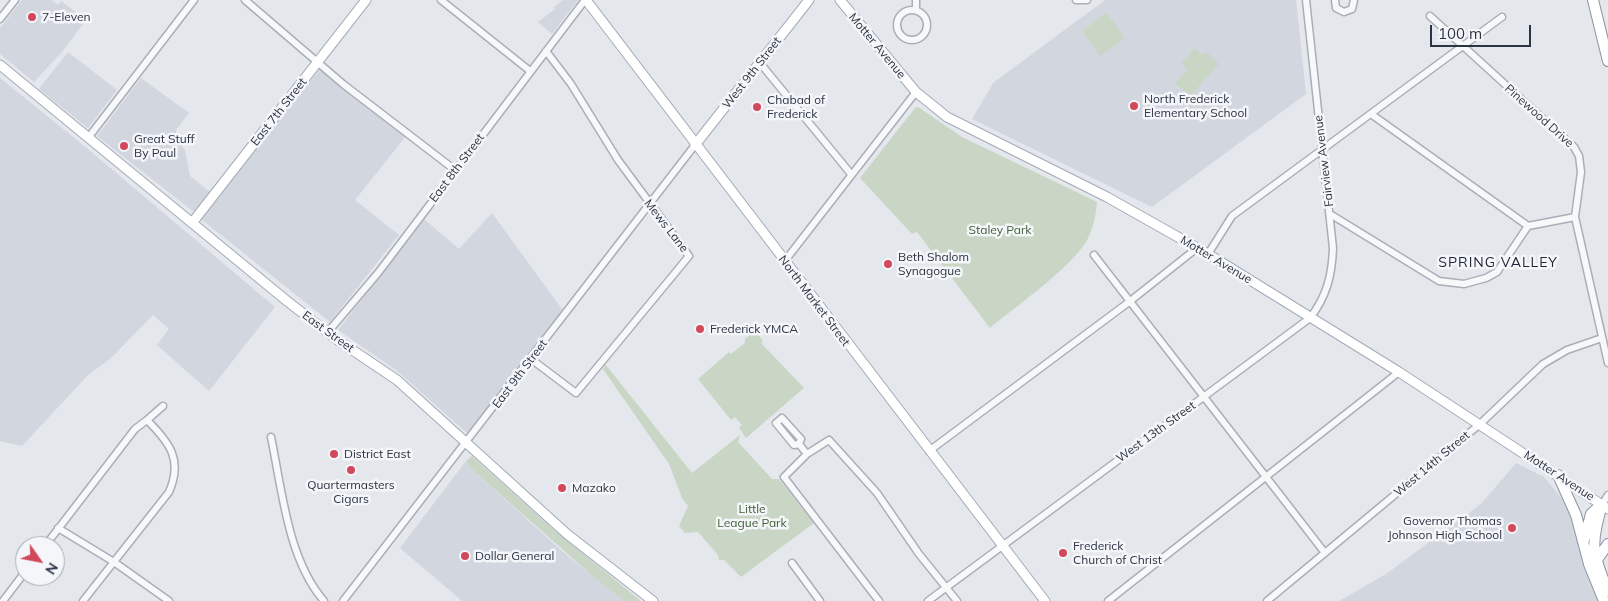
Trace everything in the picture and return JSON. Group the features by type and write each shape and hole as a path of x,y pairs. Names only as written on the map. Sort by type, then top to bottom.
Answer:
{"highway":[{"path":"1593,0 1608,61"},
{"path":"1558,475 1572,504 1589,564 1604,601"},
{"path":"1583,541 1592,514 1605,507"},
{"path":"1605,507 1592,540 1596,561 1608,591"},
{"path":"1596,561 1608,544"}],"main road":[{"name":"East 7th Street","path":"192,223 366,0"},
{"name":"North Market Street","path":"585,0 1044,600"},
{"name":"West 9th Street","path":"695,145 809,0"},
{"name":"Motter Avenue","path":"840,0 916,92 948,117 1107,197 1208,254 1399,372 1605,507"},
{"name":"East Street","path":"0,65 327,333 397,380 568,534 653,601"}],"street":[{"path":"0,19 15,0"},
{"path":"88,138 194,0"},
{"path":"245,0 343,84 455,170"},
{"path":"441,0 530,71"},
{"name":"East 8th Street","path":"327,333 378,273 585,0"},
{"path":"916,0 916,10"},
{"path":"1076,0 1087,0"},
{"name":"Fairview Avenue","path":"1306,0 1333,248 1332,274 1325,294 1310,318"},
{"path":"1335,0 1336,8 1344,12 1352,9 1356,0"},
{"path":"916,10 924,16 926,30 917,40 907,40 898,34 898,18 905,11 916,10"},
{"name":"Pinewood Drive","path":"1430,16 1574,147 1579,156 1581,172 1575,217 1608,363"},
{"path":"1208,254 1232,216 1502,17"},
{"name":"Mews Lane","path":"531,359 576,393 689,256 649,205 618,160 571,84 546,51"},
{"path":"760,63 851,174"},
{"path":"784,262 916,92"},
{"path":"1371,114 1528,226"},
{"name":"East 9th Street","path":"343,601 695,145"},
{"path":"1330,214 1439,281 1456,284 1474,283 1497,272 1528,226 1575,217"},
{"path":"929,451 1129,302 1197,248"},
{"path":"1094,255 1325,554"},
{"name":"West 13th Street","path":"928,601 1310,318"},
{"name":"West 14th Street","path":"1267,601 1480,424 1534,371 1550,359 1567,350 1602,338"},
{"path":"1108,601 1399,372"},
{"path":"52,536 135,430 163,406"},
{"path":"83,601 169,492 176,477 175,460 170,448 147,420"},
{"path":"272,437 285,507 299,561 315,590 324,601"},
{"path":"879,601 784,477 807,454 829,440 878,493 920,554 957,601"},
{"path":"799,444 807,454"},
{"path":"1605,507 1608,495"},
{"path":"58,528 114,562 169,601"},
{"path":"792,563 820,601"},
{"path":"3,601 15,585"}],"shaded area":[{"path":"22,0 51,0 58,5 61,1 86,20 62,52 34,82 0,54 0,28"},
{"path":"563,0 578,0 552,34 538,22"},
{"name":"North Frederick Elementary School","path":"1105,0 1296,0 1306,94 1152,207 972,119 993,83"},
{"path":"68,52 117,90 88,128 39,89"},
{"path":"321,68 406,136 355,200 399,235 330,322 201,219"},
{"path":"0,78 83,145 275,307 209,391 157,345 169,329 153,315 110,359 88,375 22,446 0,441"},
{"path":"141,78 189,113 176,130 177,140 185,150 190,176 210,192 194,212 97,136"},
{"path":"492,213 564,312 468,434 396,370 338,330 424,219 459,249"},
{"path":"466,461 469,467 562,551 624,601 462,601 400,548"},
{"name":"Governor Thomas Johnson High School","path":"1516,463 1544,477 1565,502 1572,515 1599,601 1339,601 1386,574 1481,504"}],"green space":[{"path":"1107,13 1125,38 1100,56 1082,31"},
{"path":"1195,48 1202,55 1207,52 1219,64 1190,96 1175,83 1188,69 1181,63"},
{"name":"Staley Park","path":"918,107 962,137 1097,202 1089,236 1072,259 1059,272 990,328 917,232 912,234 860,178 915,108"},
{"path":"755,331 763,341 761,343 804,388 746,438 739,428 742,425 735,417 731,420 698,379 729,352 731,354 745,343 745,339"},
{"name":"Little League Park","path":"605,364 692,473 740,435 738,442 772,479 779,479 814,523 741,577 724,560 719,560 718,555 698,532 685,533 679,526 688,506 682,498 669,464 603,369"},
{"path":"472,456 553,529 641,601 624,601 595,578 469,467 466,461"}],"place":[{"name":"7-Eleven","path":"32,17"},
{"name":"North Frederick Elementary School","path":"1134,106"},
{"name":"Chabad of Frederick","path":"757,107"},
{"name":"Great Stuff By Paul","path":"124,146"},
{"name":"Beth Shalom Synagogue","path":"888,264"},
{"name":"Frederick YMCA","path":"700,329"},
{"name":"District East","path":"334,454"},
{"name":"Quartermasters Cigars","path":"351,470"},
{"name":"Mazako","path":"562,488"},
{"name":"Governor Thomas Johnson High School","path":"1512,528"},
{"name":"Frederick Church of Christ","path":"1063,553"},
{"name":"Dollar General","path":"465,556"}],"district":[{"name":"SPRING VALLEY","path":"1498,263"}]}
